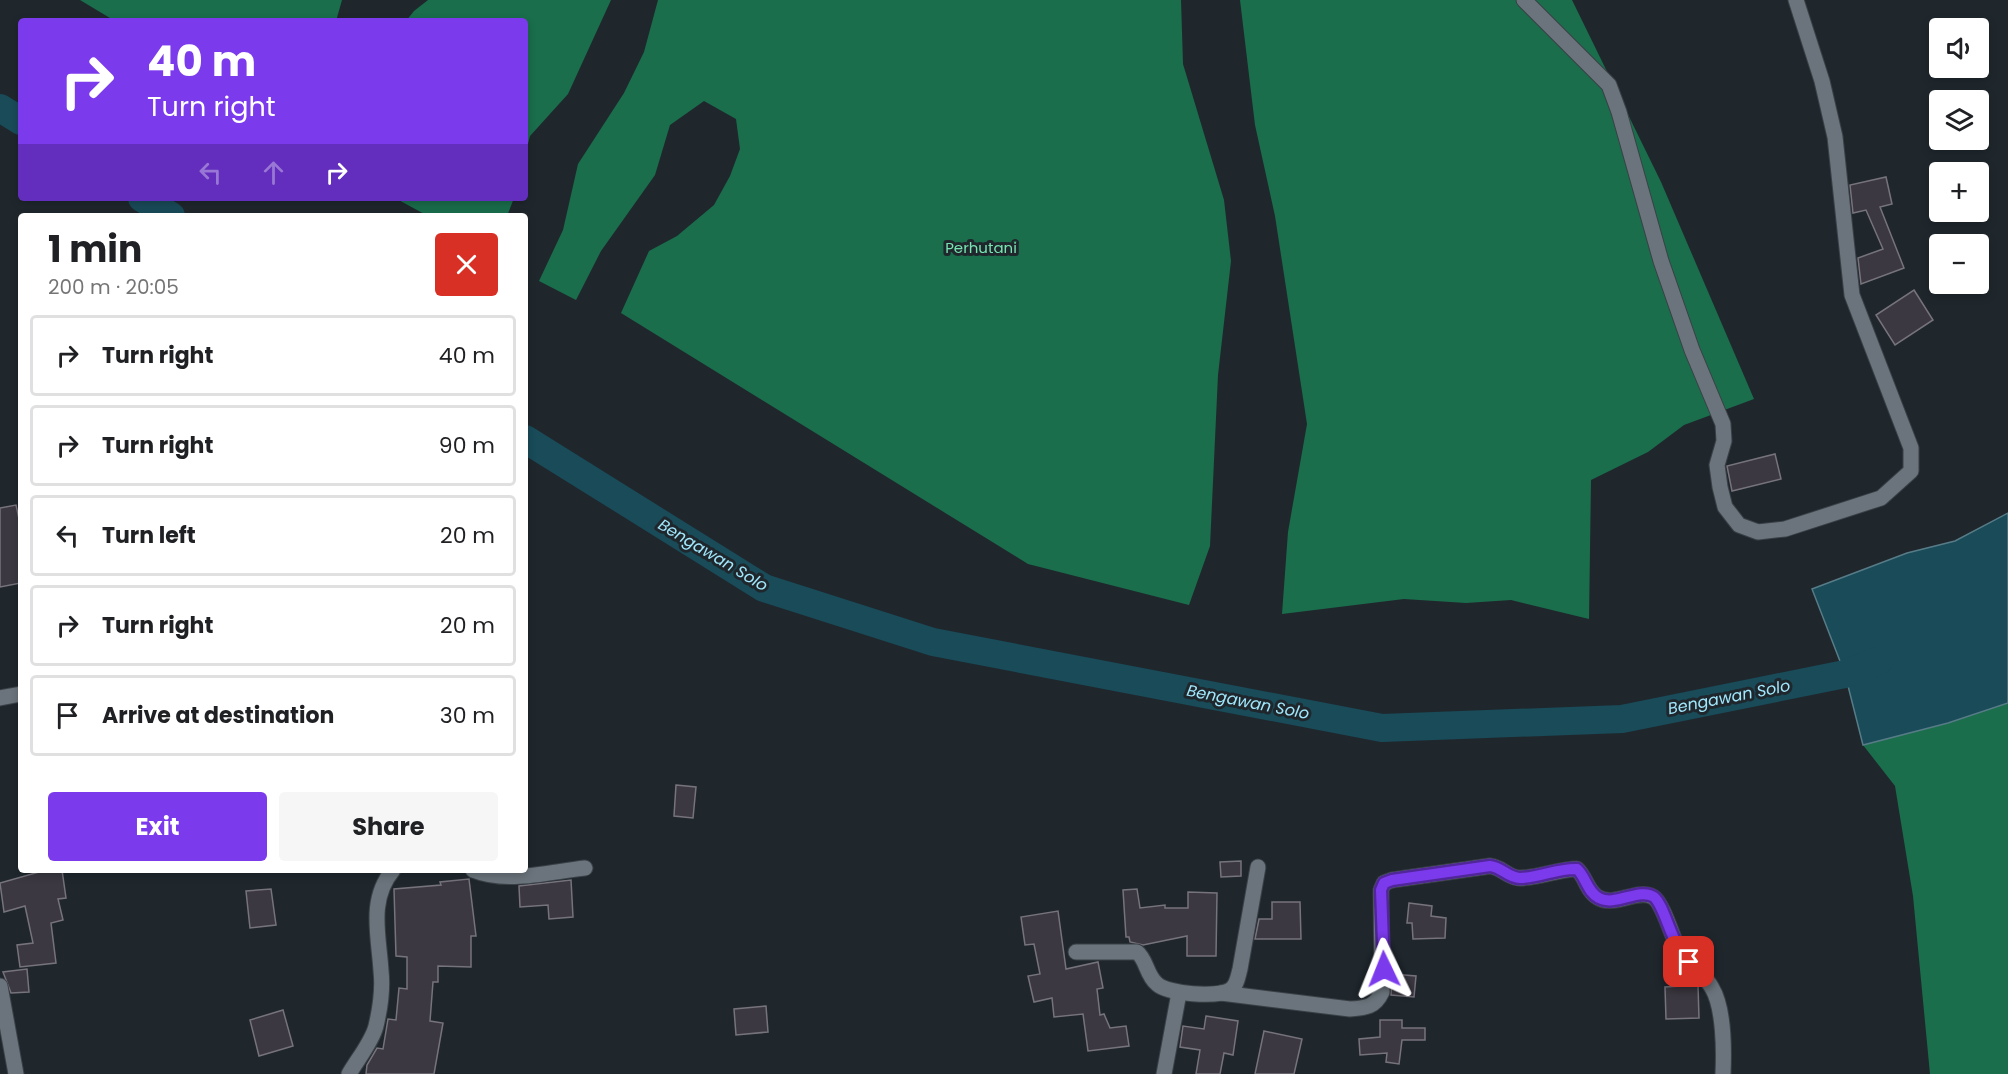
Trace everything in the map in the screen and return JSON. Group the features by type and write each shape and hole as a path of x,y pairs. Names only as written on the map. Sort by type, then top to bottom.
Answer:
{"street":[{"path":"1524,0 1609,85 1619,112 1661,261 1692,350 1723,424 1724,441 1717,465 1725,507 1739,525 1758,532 1785,529 1881,498 1906,479 1913,463 1911,447 1852,295 1835,137 1822,81 1796,0"},
{"path":"0,698 18,695"},
{"path":"1076,952 1137,952 1142,956 1150,978 1159,986 1179,993 1221,993 1350,1010 1366,1008 1376,1004 1382,992 1381,890 1384,883 1490,866 1500,867 1513,878 1577,869 1598,898 1606,900 1646,894 1654,897 1660,904 1681,956 1713,989 1723,1043 1723,1074"},
{"path":"1221,993 1235,985 1258,867"},
{"path":"482,873 504,877 585,868"},
{"path":"349,1074 375,1029 381,972 376,939 377,904 385,880 391,873"},
{"path":"0,986 16,1074"},
{"path":"1164,1074 1179,993"}],"green space":[{"path":"80,0 342,0 337,18 110,18"},
{"path":"428,0 611,0 568,94 530,136 528,144 528,18 408,18"},
{"name":"Perhutani","path":"658,0 1181,0 1183,64 1224,200 1231,261 1218,375 1210,546 1189,605 1028,564 621,313 649,251 677,236 714,205 730,176 740,149 736,119 704,101 670,125 655,175 601,251 576,300 539,281 563,230 578,164 624,93 644,52"},
{"path":"1240,0 1572,0 1661,182 1754,399 1684,425 1648,452 1591,480 1589,619 1511,600 1466,603 1404,599 1282,614 1288,532 1307,424 1275,216 1255,125"},
{"path":"400,201 513,201 508,213 422,213"},
{"path":"2008,703 2008,1074 1930,1074 1913,896 1895,786 1863,745 1948,723"}],"water":[{"path":"2008,513 2008,703 1948,723 1863,745 1845,674 1812,589 1907,553 1955,541"}],"building":[{"path":"1886,177 1892,204 1880,207 1904,268 1861,284 1858,258 1883,249 1866,210 1853,213 1850,185"},
{"path":"1914,290 1933,320 1895,345 1876,315"},
{"path":"1775,454 1781,479 1732,491 1727,466"},
{"path":"16,505 18,584 0,587 0,508"},
{"path":"676,785 696,787 693,818 674,816"},
{"path":"1241,861 1241,876 1221,877 1220,862"},
{"path":"35,873 62,873 66,898 58,899 63,920 51,923 56,963 20,967 17,945 33,943 25,906 4,912 0,883"},
{"path":"469,879 476,936 471,936 471,967 438,966 438,982 433,982 430,1021 443,1023 434,1074 366,1074 367,1065 377,1048 383,1049 388,1019 396,1020 399,988 407,989 407,957 396,956 394,889 441,885 440,882"},
{"path":"571,880 573,917 549,919 548,905 520,907 519,886"},
{"path":"271,889 276,925 250,928 246,891"},
{"path":"1137,889 1140,908 1165,905 1165,908 1188,908 1188,892 1217,893 1216,956 1187,956 1187,936 1143,945 1130,942 1129,937 1126,937 1123,890"},
{"path":"1272,902 1300,902 1301,939 1255,939 1259,919 1272,919"},
{"path":"1409,903 1432,906 1431,916 1446,918 1445,938 1413,939 1412,923 1407,923"},
{"path":"1058,911 1066,969 1098,962 1103,988 1097,989 1100,1015 1104,1014 1110,1028 1126,1026 1129,1046 1088,1051 1083,1014 1054,1017 1052,998 1034,1002 1028,976 1040,974 1034,944 1025,945 1021,917"},
{"path":"27,969 29,992 11,993 3,972"},
{"path":"1392,974 1416,976 1414,997 1391,995"},
{"path":"1698,985 1699,1018 1666,1019 1665,987"},
{"path":"766,1006 768,1032 736,1035 734,1009"},
{"path":"283,1010 293,1046 259,1056 250,1020"},
{"path":"1206,1016 1238,1021 1233,1055 1224,1053 1220,1074 1196,1074 1200,1050 1180,1047 1183,1026 1204,1029"},
{"path":"1380,1020 1402,1020 1402,1028 1425,1028 1425,1040 1402,1040 1399,1064 1386,1062 1387,1053 1360,1055 1359,1039 1380,1037"},
{"path":"1264,1031 1302,1039 1294,1074 1255,1074"}],"waterway":[{"name":"Bengawan Solo","path":"0,108 18,119"},
{"name":"Bengawan Solo","path":"147,201 166,213"},
{"name":"Bengawan Solo","path":"528,441 764,588 933,642 1382,728 1622,719 1845,674 1880,660"}],"route":[{"path":"1384,969 1381,890 1384,883 1490,866 1500,867 1513,878 1577,869 1598,898 1606,900 1646,894 1654,897 1660,904 1681,956 1689,962"}]}
